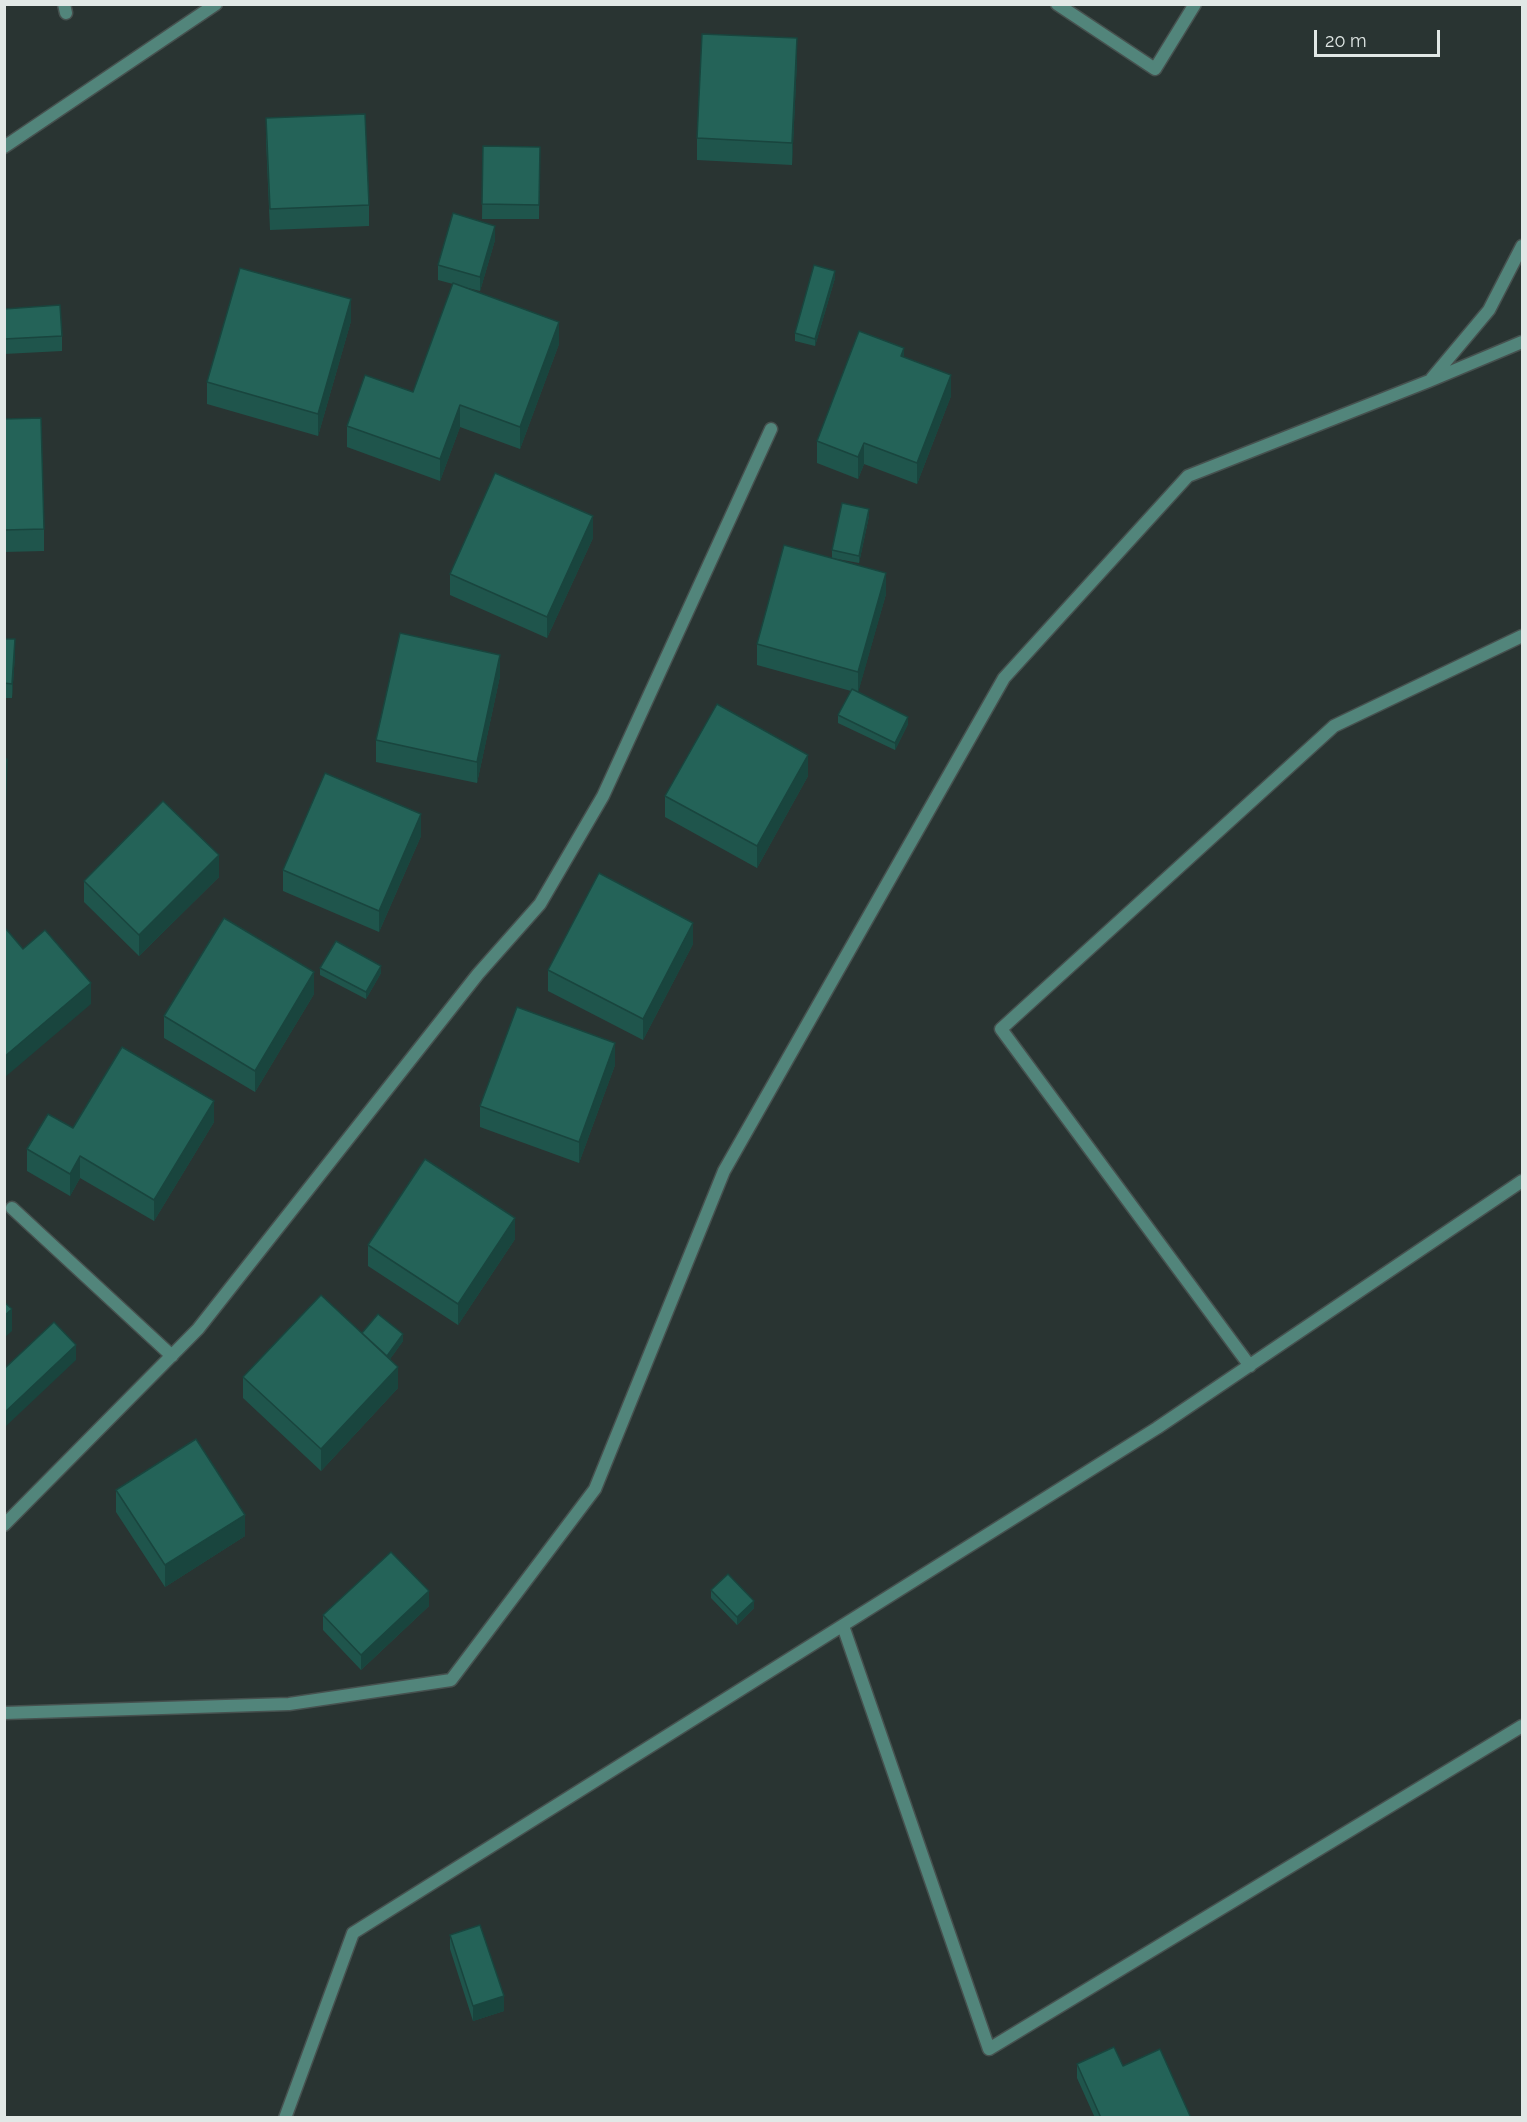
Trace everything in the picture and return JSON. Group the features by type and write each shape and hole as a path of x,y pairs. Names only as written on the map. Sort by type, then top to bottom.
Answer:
{"street":[{"path":"4,147 216,4"},
{"path":"1057,4 1155,69 1196,4"},
{"path":"1430,381 1489,309 1522,246"},
{"path":"4,1713 289,1704 451,1680 595,1489 724,1171 1004,678 1188,476 1430,381 1522,342"},
{"path":"4,1525 198,1329 478,974 540,904 603,796 771,429"},
{"path":"1250,1365 1001,1029 1334,726 1522,636"},
{"path":"285,2118 353,1933 1157,1428 1522,1181"},
{"path":"12,1208 172,1356"},
{"path":"843,1626 989,2049 1522,1726"}],"building":[{"path":"702,34 797,38 792,143 697,138"},
{"path":"365,114 369,205 270,209 266,118"},
{"path":"483,146 540,147 539,205 482,204"},
{"path":"453,213 495,226 480,277 438,265"},
{"path":"814,265 835,271 815,339 795,333"},
{"path":"240,268 351,299 318,414 207,382"},
{"path":"453,283 559,322 520,427 460,405 440,459 347,426 365,375 413,392"},
{"path":"60,305 62,336 4,339 4,309"},
{"path":"859,331 904,348 901,356 951,375 917,463 864,443 858,457 817,441"},
{"path":"41,418 44,529 4,530 4,419"},
{"path":"495,473 593,516 547,617 450,574"},
{"path":"842,503 869,509 859,556 832,550"},
{"path":"784,545 886,573 858,672 757,644"},
{"path":"400,633 500,655 477,762 376,740"},
{"path":"4,639 15,639 12,684 4,683"},
{"path":"852,689 908,717 895,743 838,715"},
{"path":"717,704 808,755 757,846 665,796"},
{"path":"4,759 7,759 5,811 4,811"},
{"path":"325,773 421,814 379,911 283,870"},
{"path":"163,801 219,855 139,935 84,881"},
{"path":"599,873 693,923 643,1019 548,970"},
{"path":"224,918 314,972 255,1071 164,1016"},
{"path":"6,929 23,949 45,930 91,983 4,1057 4,930"},
{"path":"336,941 381,966 366,992 320,968"},
{"path":"517,1007 615,1043 579,1142 480,1106"},
{"path":"122,1047 214,1101 154,1200 80,1156 70,1174 27,1149 48,1114 73,1128"},
{"path":"425,1159 515,1218 458,1304 368,1245"},
{"path":"321,1295 398,1367 321,1449 243,1377"},
{"path":"4,1302 12,1309 4,1316"},
{"path":"378,1314 403,1334 387,1356 362,1333"},
{"path":"54,1322 76,1345 4,1413 4,1369"},
{"path":"196,1439 245,1515 165,1565 116,1490"},
{"path":"391,1552 429,1591 361,1655 323,1615"},
{"path":"728,1574 754,1601 737,1617 711,1590"},
{"path":"480,1925 504,1996 473,2006 450,1935"},
{"path":"1114,2047 1123,2066 1160,2049 1191,2118 1101,2118 1077,2064"}]}
